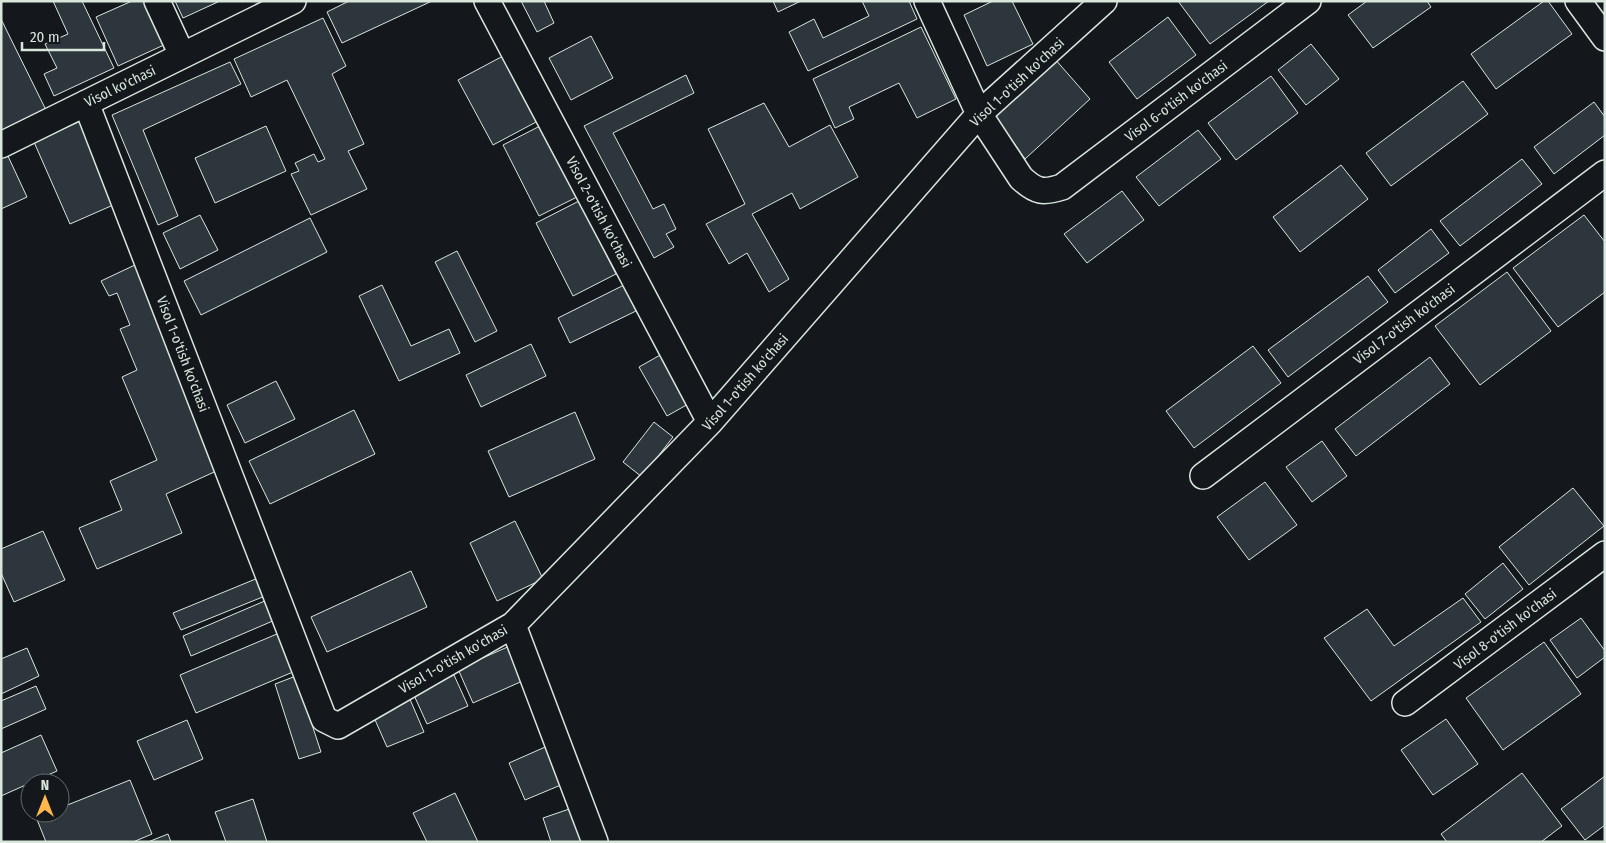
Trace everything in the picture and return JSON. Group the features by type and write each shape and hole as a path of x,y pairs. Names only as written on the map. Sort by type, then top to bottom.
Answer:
{"street":[{"path":"157,1 182,55"},
{"name":"Visol ko'chasi","path":"1,145 293,1"},
{"name":"Visol 2-o'tish ko'chasi","path":"487,1 710,422"},
{"path":"927,1 979,114"},
{"name":"Visol 1-o'tish ko'chasi","path":"86,103 324,719 338,726 513,625 710,422 979,114 1104,1"},
{"name":"Visol 6-o'tish ko'chasi","path":"979,114 1021,178 1029,186 1040,191 1062,187 1308,1"},
{"path":"1578,1 1605,38"},
{"name":"Visol 7-o'tish ko'chasi","path":"1203,476 1605,173"},
{"name":"Visol 8-o'tish ko'chasi","path":"1405,703 1605,554"},
{"path":"513,625 595,842"}],"building":[{"path":"53,1 82,1 114,68 54,96 44,74 57,68 45,44 68,34"},
{"path":"132,1 147,1 166,44 118,66 96,17"},
{"path":"175,1 220,1 183,18"},
{"path":"349,1 432,1 342,43 327,12"},
{"path":"521,1 544,1 554,23 537,32"},
{"path":"773,1 801,1 778,12"},
{"path":"862,1 909,1 917,19 808,71 789,32 814,19 823,38 869,16"},
{"path":"993,1 1012,1 1033,44 987,66 964,15"},
{"path":"1178,1 1269,1 1210,44"},
{"path":"1367,1 1427,1 1431,7 1373,48 1348,15"},
{"path":"1544,1 1548,1 1572,34 1496,89 1471,54"},
{"path":"1168,17 1196,55 1137,99 1109,62"},
{"path":"323,18 346,66 332,74 364,144 348,151 367,189 311,215 291,174 299,171 295,163 314,154 318,162 325,159 287,80 251,97 234,59"},
{"path":"1,19 46,110 1,133"},
{"path":"921,27 956,99 917,118 899,83 849,107 854,119 835,128 813,79"},
{"path":"591,36 613,78 571,100 549,58"},
{"path":"1311,44 1339,79 1306,105 1278,70"},
{"path":"503,56 538,121 493,145 458,80"},
{"path":"1054,58 1090,99 1025,159 995,116"},
{"path":"230,62 241,84 143,130 178,216 158,225 112,115"},
{"path":"686,75 694,93 613,133 653,209 664,204 676,229 666,234 674,247 654,258 584,126"},
{"path":"1271,76 1298,113 1236,160 1208,123"},
{"path":"1463,81 1488,114 1391,186 1366,153"},
{"path":"1594,102 1605,117 1605,135 1554,174 1534,147"},
{"path":"764,103 789,147 830,125 858,177 800,209 792,193 752,214 789,279 769,292 747,253 729,264 706,224 745,204 708,129"},
{"path":"83,120 120,202 70,224 34,142"},
{"path":"266,126 286,171 215,203 195,158"},
{"path":"540,126 577,197 539,216 503,145"},
{"path":"1198,130 1221,159 1159,206 1136,177"},
{"path":"7,154 27,197 1,209 1,156"},
{"path":"1522,159 1542,184 1460,246 1440,221"},
{"path":"1341,165 1368,199 1300,252 1273,217"},
{"path":"1122,191 1144,220 1087,263 1064,234"},
{"path":"579,201 616,274 573,296 536,223"},
{"path":"200,215 218,250 180,269 163,233"},
{"path":"1584,215 1605,242 1605,292 1558,327 1513,268"},
{"path":"310,218 327,252 201,315 184,281"},
{"path":"1431,229 1449,253 1395,293 1378,270"},
{"path":"457,251 497,331 475,342 435,262"},
{"path":"137,264 223,468 166,494 182,533 97,569 79,528 122,510 110,481 157,460 122,377 137,370 120,329 130,325 117,293 109,296 101,281"},
{"path":"1507,272 1551,331 1480,385 1435,326"},
{"path":"1368,276 1388,302 1288,377 1268,350"},
{"path":"382,285 411,346 449,329 460,353 399,381 359,296"},
{"path":"624,285 636,311 570,343 558,318"},
{"path":"531,344 546,376 481,407 466,375"},
{"path":"1253,346 1281,383 1194,448 1166,411"},
{"path":"662,354 690,403 667,416 639,367"},
{"path":"1430,357 1450,384 1356,456 1335,429"},
{"path":"276,381 295,419 245,443 227,405"},
{"path":"354,410 375,454 270,504 249,461"},
{"path":"575,412 595,459 509,497 488,451"},
{"path":"654,422 673,437 642,477 623,462"},
{"path":"1322,441 1347,476 1312,502 1286,467"},
{"path":"1265,482 1297,525 1249,560 1217,517"},
{"path":"1573,488 1604,526 1529,585 1499,547"},
{"path":"515,521 543,579 497,601 470,543"},
{"path":"43,531 65,580 14,602 1,573 1,549"},
{"path":"1503,563 1523,589 1485,619 1465,594"},
{"path":"411,571 427,607 327,652 311,617"},
{"path":"258,578 265,596 181,630 173,613"},
{"path":"1463,598 1481,622 1371,701 1324,638 1367,609 1394,646"},
{"path":"267,600 275,620 191,656 183,636"},
{"path":"1581,618 1605,651 1605,657 1577,678 1550,640"},
{"path":"284,631 300,669 196,713 180,675"},
{"path":"1544,642 1581,694 1503,750 1466,698"},
{"path":"512,645 527,679 473,703 458,669"},
{"path":"27,648 39,676 1,694 1,659"},
{"path":"454,675 468,706 427,724 413,693"},
{"path":"296,676 321,752 299,759 275,684"},
{"path":"36,686 46,709 1,729 1,701"},
{"path":"409,697 424,732 387,747 372,713"},
{"path":"1446,719 1478,764 1433,795 1401,750"},
{"path":"187,720 203,759 154,780 137,741"},
{"path":"41,735 57,771 53,773 20,773 20,788 1,796 1,753"},
{"path":"552,744 568,782 525,800 509,763"},
{"path":"1522,773 1562,826 1541,842 1447,842 1441,834"},
{"path":"1605,776 1605,825 1585,840 1561,809"},
{"path":"130,780 152,834 133,842 46,842 38,823 70,823 70,804"},
{"path":"455,793 478,842 427,842 413,813"},
{"path":"253,799 267,842 226,842 215,812"},
{"path":"578,806 591,842 551,842 543,818"},
{"path":"168,834 171,842 148,842"}]}
